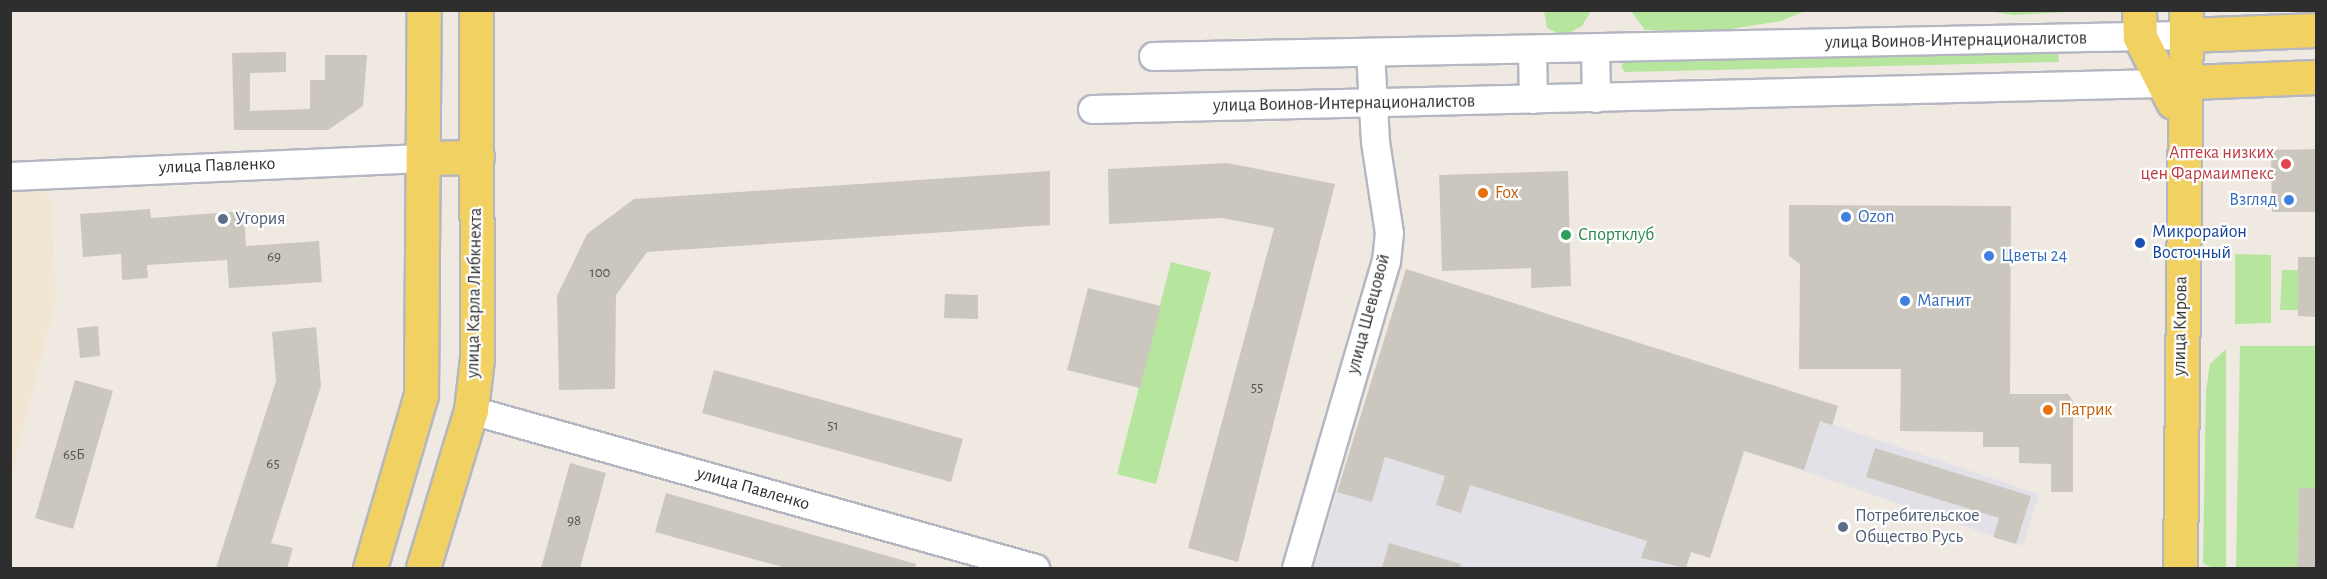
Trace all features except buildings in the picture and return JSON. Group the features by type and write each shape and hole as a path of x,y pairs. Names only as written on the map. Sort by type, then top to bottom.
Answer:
{"main road":[{"path":"370,568 421,395 424,10"},
{"name":"улица Карла Либкнехта","path":"423,568 471,410 477,358 476,10"},
{"name":"улица Воинов-Интернационалистов","path":"2186,23 2316,30"},
{"name":"улица Кирова","path":"2175,83 2186,23"},
{"name":"улица Кирова","path":"2139,24 2175,83 2186,125 2180,568"},
{"name":"улица Воинов-Интернационалистов","path":"2175,83 2316,77"},
{"path":"423,158 477,158"}],"street":[{"name":"улица Воинов-Интернационалистов","path":"1153,56 1595,48 2186,23"},
{"path":"1595,48 1596,98"},
{"path":"1532,49 1533,99"},
{"name":"улица Шевцовой","path":"1296,568 1386,261 1389,232 1372,103 1370,52"},
{"name":"улица Воинов-Интернационалистов","path":"1092,109 2175,83"},
{"name":"улица Павленко","path":"10,176 423,158"},
{"name":"улица Павленко","path":"471,410 1035,568"}],"shaded area":[{"path":"11,188 42,189 53,207 55,305 11,476"},
{"path":"1406,269 1838,406 1833,425 2039,494 2023,546 1745,451 1710,558 1691,552 1686,568 1314,568"}],"green space":[{"path":"1544,11 1591,11 1582,26 1563,36 1547,28"},
{"path":"1631,11 1805,11 1781,21 1724,30 1645,30"},
{"path":"1986,11 2082,11 2014,15"},
{"path":"2058,52 2059,62 1625,72 1621,66 1625,61"},
{"path":"2235,254 2271,255 2271,323 2235,324"},
{"path":"1171,262 1211,272 1156,484 1117,474"},
{"path":"2282,270 2298,270 2298,310 2280,310"},
{"path":"2240,346 2316,346 2316,488 2299,488 2297,568 2236,568"},
{"path":"2226,349 2226,568 2212,568 2203,563 2206,391 2210,364"}],"place":[{"name":"Аптека низких цен Фармаимпекс","path":"2286,164"},
{"name":"Fox","path":"1483,193"},
{"name":"Взгляд","path":"2289,200"},
{"name":"Ozon","path":"1846,217"},
{"name":"Угория","path":"223,219"},
{"name":"Спортклуб","path":"1566,235"},
{"name":"Микрорайон Восточный","path":"2140,243"},
{"name":"Цветы 24","path":"1989,256"},
{"name":"Магнит","path":"1905,301"},
{"name":"Патрик","path":"2048,410"},
{"name":"Потребительское Общество Русь","path":"1843,527"}]}
